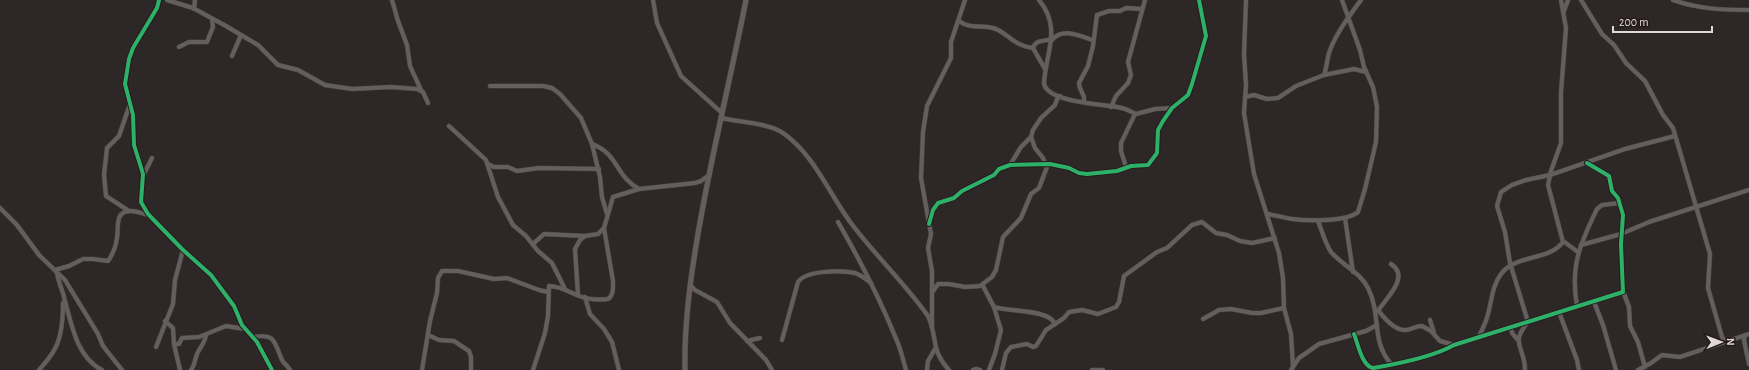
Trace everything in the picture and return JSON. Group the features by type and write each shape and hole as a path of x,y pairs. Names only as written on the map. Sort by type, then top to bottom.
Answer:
{"main road":[{"path":"685,370 685,329 702,208 746,0"}],"street":[{"path":"159,0 157,8 131,53 125,84 133,115 134,145 143,176 141,202 149,215 182,250 211,275 234,306 240,322 253,337 272,370"},
{"path":"167,0 194,9 260,46 278,65 298,70 325,85 352,89 391,87 421,90"},
{"path":"194,9 195,0"},
{"path":"392,0 407,45 410,66 428,102"},
{"path":"653,0 657,23 681,76 722,115 768,127 782,133 794,142 817,170 853,226 921,306 930,319 935,349 949,370"},
{"path":"932,330 932,271 928,248 931,234 921,168 925,116 929,101 951,56 951,42 965,0"},
{"path":"1039,0 1049,16 1052,40 1045,70 1045,88 1052,94 1072,101 1084,102 1092,105 1123,108 1135,114 1155,109 1172,108"},
{"path":"1111,107 1116,96 1128,83 1131,76 1128,62 1145,0"},
{"path":"929,224 933,210 938,202 954,198 962,191 994,175 999,169 1010,165 1045,163 1068,168 1083,174 1110,172 1126,167 1146,166 1152,161 1157,153 1160,127 1172,108 1182,101 1190,90 1205,38 1205,29 1199,0"},
{"path":"1246,0 1244,54 1246,97 1244,113 1256,182 1275,238 1283,278 1284,308 1291,334 1292,368"},
{"path":"1267,214 1291,219 1318,221 1345,218 1358,212 1376,142 1377,107 1373,87 1366,72 1360,50 1342,0"},
{"path":"1324,75 1330,50 1348,17 1362,0"},
{"path":"1561,0 1566,28 1561,92 1561,142 1548,181 1563,241 1578,252"},
{"path":"1564,12 1568,0"},
{"path":"1581,0 1602,34 1614,46 1626,63 1645,81 1663,115 1672,126 1710,254 1708,288 1722,337 1726,341"},
{"path":"1673,0 1684,4 1712,9 1749,10"},
{"path":"1084,102 1084,97 1079,83 1088,68 1096,29 1096,17 1099,13 1120,11 1126,8 1142,9"},
{"path":"179,47 189,42 207,42 213,27 212,19"},
{"path":"959,21 966,26 994,28 1015,42 1033,48 1045,70"},
{"path":"1033,48 1034,44 1039,41 1052,40 1059,34 1070,33 1093,40"},
{"path":"232,56 241,35"},
{"path":"1246,97 1254,95 1267,99 1280,97 1296,86 1324,75 1354,69 1366,72"},
{"path":"490,86 543,86 552,88 560,94 581,118 592,144 599,169 602,198 607,214"},
{"path":"1010,165 1021,147 1031,137 1033,130 1041,118 1055,105 1058,97 1060,96"},
{"path":"130,103 119,136 108,148 104,175 106,196 129,211 149,215"},
{"path":"1126,167 1121,152 1121,143 1135,114"},
{"path":"449,126 488,164 494,167 508,167 517,171 538,168 599,169"},
{"path":"1528,322 1511,266 1497,206 1498,197 1501,192 1520,182 1550,175 1625,149 1676,136"},
{"path":"931,294 938,284 949,284 965,287 983,286 995,274 1003,237 1020,220 1027,208 1032,194 1039,188 1047,167 1040,153 1035,148 1031,137"},
{"path":"592,144 607,151 628,182 639,189"},
{"path":"143,176 152,158"},
{"path":"1588,163 1609,176 1612,192 1618,198 1623,218 1621,234 1624,291 1629,307 1630,326 1638,342 1645,367"},
{"path":"488,164 498,197 512,223 552,263 565,289"},
{"path":"532,370 545,333 548,316 548,292 550,286 565,289 584,297 609,299 613,289 609,252 604,228 613,197 639,189 692,184 709,176"},
{"path":"1581,245 1621,234 1649,222 1749,190"},
{"path":"1577,306 1575,268 1578,252 1597,209 1602,205 1619,203"},
{"path":"0,208 17,225 39,255 65,280 98,334 103,346 122,370"},
{"path":"56,271 82,259 98,259 108,262 116,245 118,220 122,214 129,211"},
{"path":"1345,218 1353,272"},
{"path":"1318,221 1330,249 1368,287 1378,312 1378,342 1383,353 1392,365"},
{"path":"838,222 863,265 898,342 906,370"},
{"path":"1002,370 1006,353 1011,347 1027,344 1035,347 1046,330 1071,311 1082,310 1098,314 1116,307 1119,302 1124,277 1128,271 1162,249 1167,248 1188,228 1196,223 1202,222 1216,233 1227,235 1240,241 1252,243 1275,238"},
{"path":"533,244 544,234 585,236 598,234 604,228"},
{"path":"578,295 575,249 580,240 585,236"},
{"path":"1479,337 1488,315 1494,285 1502,273 1517,262 1555,250 1563,241"},
{"path":"156,347 172,304 175,280 182,250"},
{"path":"1378,312 1396,285 1397,271 1391,264"},
{"path":"56,271 79,345 93,365 102,370"},
{"path":"422,370 439,277 443,271 458,271 491,278 507,278 548,292"},
{"path":"782,340 798,282 803,277 815,273 851,272 865,278 871,283"},
{"path":"690,285 695,290 716,302 730,323 766,360 772,370"},
{"path":"983,286 994,307 1001,330 989,370"},
{"path":"1354,334 1368,366 1373,368 1392,365 1577,306 1594,302 1624,291"},
{"path":"584,297 590,314 604,329 612,342 620,370"},
{"path":"39,370 54,351 57,343 62,325 64,299"},
{"path":"1594,302 1603,325 1616,370"},
{"path":"994,307 1041,314 1052,319 1055,324"},
{"path":"1203,319 1219,310 1231,309 1261,313 1284,308"},
{"path":"1378,312 1399,329 1422,326 1428,329 1440,341 1454,345"},
{"path":"1559,312 1577,360 1579,370"},
{"path":"1430,320 1435,336"},
{"path":"165,321 173,328 174,344 180,370"},
{"path":"1518,340 1520,332 1528,322"},
{"path":"1292,368 1299,358 1319,344 1366,331 1377,325"},
{"path":"174,344 179,344 182,338 199,337 226,326 245,329"},
{"path":"1511,327 1512,333 1518,340 1524,360 1525,370"},
{"path":"191,370 194,366 197,354 205,341 206,335"},
{"path":"428,335 439,340 454,342 469,352 471,357 471,370"},
{"path":"1638,370 1662,355 1680,357 1747,335"},
{"path":"1747,335 1744,340 1749,364"},
{"path":"253,337 267,336 273,339 283,362 290,370"},
{"path":"747,341 760,338"},
{"path":"926,370 928,361 935,349"},
{"path":"972,370 980,370"},
{"path":"1092,370 1103,370"}],"cycle path":[{"path":"159,0 157,8 133,48 129,59 125,84 133,115 134,145 143,174 141,202 148,214 182,249 211,275 234,306 242,325 257,342 272,370"},
{"path":"929,224 933,210 938,203 954,198 962,191 994,175 999,169 1010,165 1050,164 1087,174 1117,171 1131,166 1148,165 1157,153 1158,130 1172,108 1188,95 1192,84 1206,36 1199,0"},
{"path":"1354,334 1363,359 1373,368 1404,362 1436,353 1454,345 1623,292 1621,244 1623,215 1618,198 1612,191 1609,176 1587,163"}]}
